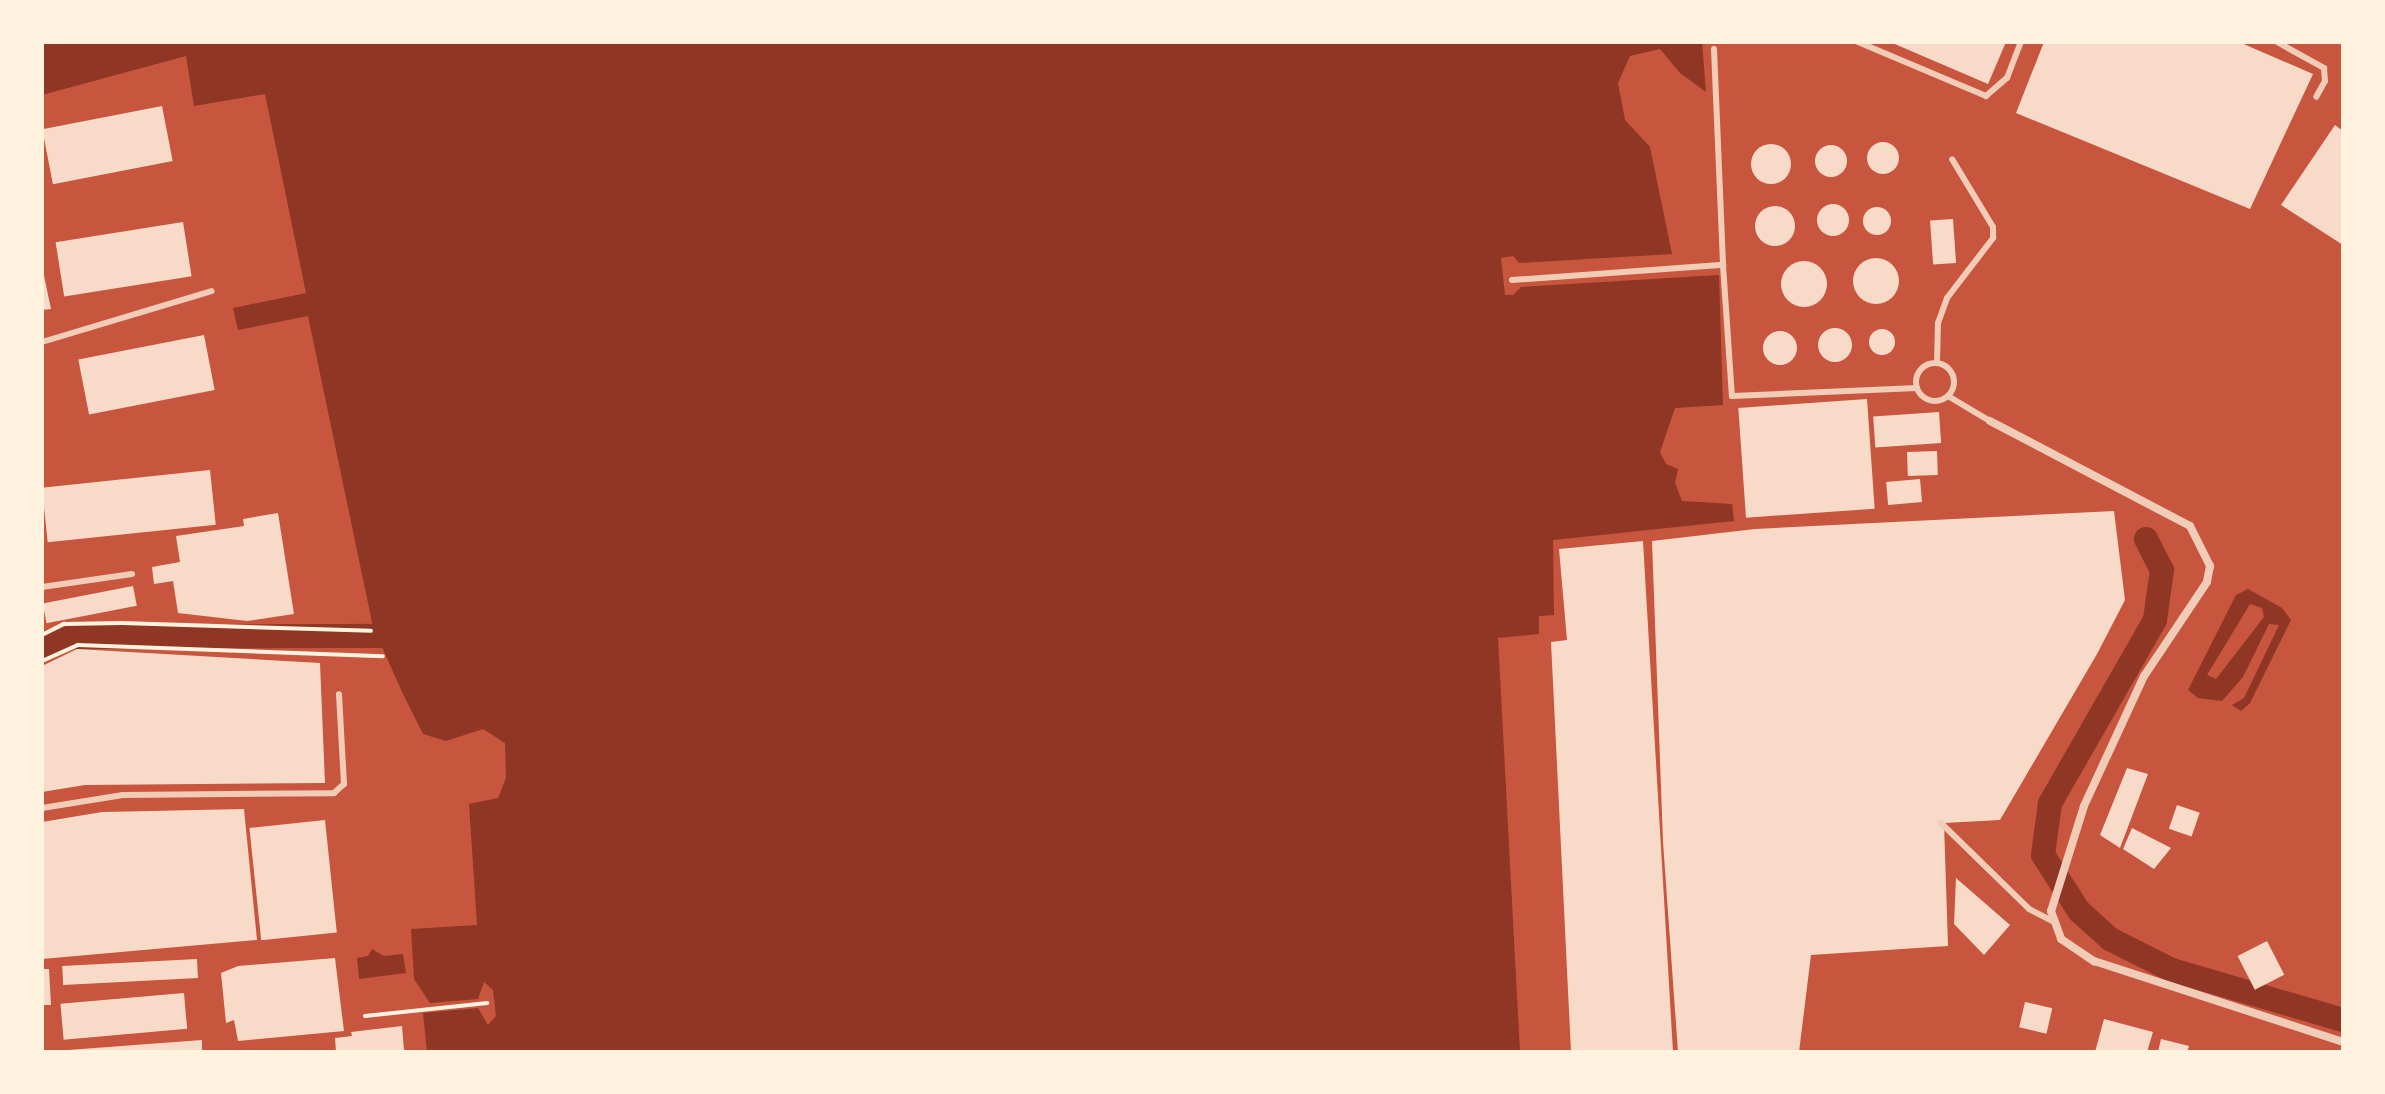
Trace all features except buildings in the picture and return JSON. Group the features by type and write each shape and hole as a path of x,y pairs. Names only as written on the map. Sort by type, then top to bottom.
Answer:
{"street":[{"path":"1990,421 2190,526 2210,566 2207,582 2144,676 2084,806 2051,911 2061,939 2094,961 2343,1042"}],"lane":[{"path":"1858,42 1986,96 2007,78 2021,42"},
{"path":"2277,42 2324,68 2325,81 2316,97"},
{"path":"1714,49 1732,396 1917,388 1931,400 1948,396 1990,421"},
{"path":"1937,363 1938,323 1947,298 1993,238 1993,227 1952,159"},
{"path":"1512,280 1723,265"},
{"path":"42,342 212,291"},
{"path":"1917,388 1920,370 1937,363"},
{"path":"1937,363 1952,373 1948,396"},
{"path":"42,587 132,574"},
{"path":"42,808 123,795 334,793 344,784 339,694"},
{"path":"1941,823 2029,909 2054,922"}],"path":[{"path":"42,635 64,624 122,623 371,631"},
{"path":"42,661 78,645 383,656"},
{"path":"365,1016 487,1003"}],"shaded area":[{"path":"42,42 1702,42 1706,92 1680,73 1660,49 1630,56 1618,83 1625,120 1650,147 1672,254 1519,263 1513,256 1501,258 1505,295 1513,295 1521,287 1719,275 1723,405 1675,408 1660,452 1666,464 1678,469 1675,483 1682,501 1732,504 1734,521 1553,540 1554,615 1539,616 1539,634 1498,638 1520,1052 427,1052 423,1013 478,1008 488,1025 496,1016 493,990 484,982 478,999 430,1003 414,979 411,929 477,925 469,804 498,798 506,778 505,743 483,729 446,741 423,734 403,694 373,627 308,316 238,330 233,308 306,293 265,94 194,106 186,56 42,95"},
{"path":"2248,589 2282,608 2291,620 2250,703 2241,711 2232,705 2244,698 2279,625 2269,624 2243,677 2222,701 2198,698 2188,690 2236,595","holes":["2250,604 2262,608 2264,617 2216,679 2207,675"]},
{"path":"372,949 384,956 403,954 406,973 359,979 357,958 368,956"}],"waterway":[{"path":"2146,539 2162,570 2155,620 2050,803 2043,855 2079,911 2110,939 2172,970 2343,1020"},
{"path":"42,649 71,637 409,636"}]}
